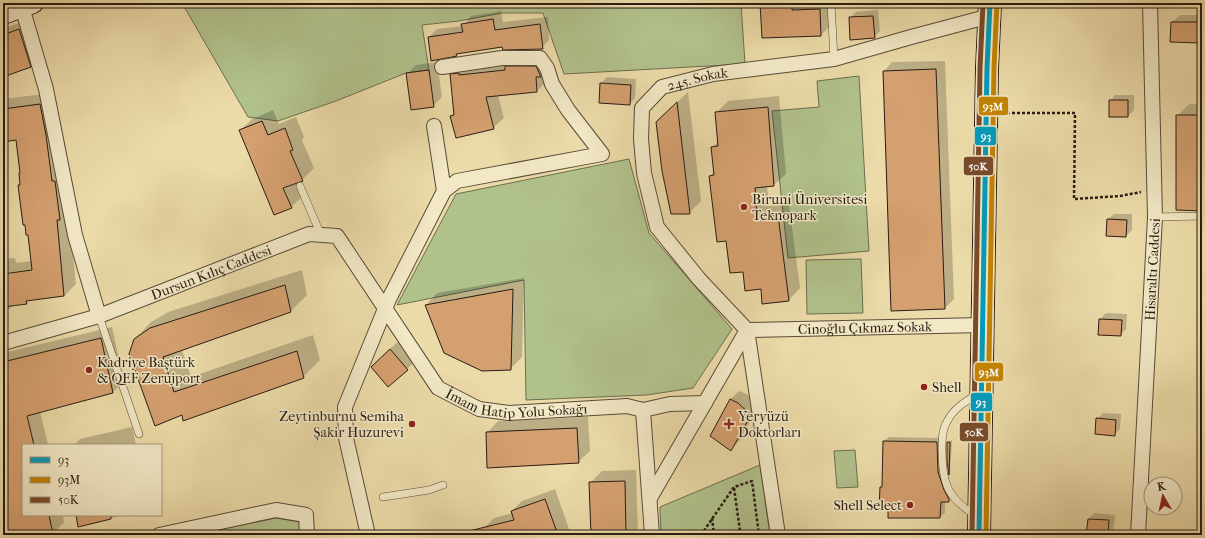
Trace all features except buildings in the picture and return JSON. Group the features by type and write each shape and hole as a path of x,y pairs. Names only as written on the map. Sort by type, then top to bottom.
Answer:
{"main road":[{"path":"3,14 28,5"},
{"path":"983,529 1000,113 994,8"},
{"path":"983,529 982,392 987,68 994,8"}],"street":[{"name":"Hisaraltı Caddesi","path":"1138,535 1155,217 1150,3"},
{"path":"28,5 75,235 99,316"},
{"name":"245. Sokak","path":"747,330 699,279 657,227 644,173 641,139 642,108 662,87 713,74 834,60 911,37 994,8"},
{"path":"368,535 346,438 345,407 386,308 444,191 457,181 602,154 568,110 552,84 547,68 540,58 502,58 442,67"},
{"path":"434,126 444,191"},
{"name":"Dursun Kılıç Caddesi","path":"3,343 99,316 309,234 337,236 386,308"},
{"name":"İmam Hatip Yolu Sokağı","path":"386,308 438,388 479,409 509,413 627,406 643,410"},
{"name":"Cinoğlu Çıkmaz Sokak","path":"747,330 983,325"},
{"path":"650,498 747,330"},
{"path":"747,330 778,535"},
{"path":"652,535 643,410 670,404 705,403"},
{"path":"159,535 276,510 306,516 307,535"}],"lane":[{"path":"832,3 834,60"},
{"path":"300,186 321,235"},
{"path":"1155,217 1202,216"},
{"path":"99,316 139,434"},
{"path":"982,392 964,402 948,419 943,432 942,455 944,480 953,496 983,529"},
{"path":"383,497 429,490 443,485"}],"path":[{"path":"1000,113 1076,113 1074,199 1120,196 1154,190"},
{"path":"701,535 734,487 752,481 759,535"},
{"path":"734,487 740,531 739,535"},
{"path":"712,517 714,535"}],"green space":[{"path":"182,3 741,3 745,64 564,74 543,13 502,13 459,21 422,25 429,70 406,73 336,101 278,121 248,117"},
{"path":"859,76 869,251 788,258 772,111 819,107 817,81"},
{"path":"629,159 649,233 732,329 693,388 647,395 526,400 524,280 397,305 456,194"},
{"path":"861,259 863,313 807,314 806,260"},
{"path":"855,450 858,487 837,488 834,451"},
{"path":"760,465 770,535 661,535 660,507"},
{"path":"276,518 300,522 301,535 193,535"}],"transit line":[{"name":"50K","path":"972,535 980,68 983,3"},
{"name":"93","path":"979,535 987,68 990,3"},
{"name":"93M","path":"986,535 994,68 997,3"}],"place":[{"name":"Biruni Üniversitesi Teknopark","path":"744,207"},
{"name":"Kadriye Baştürk & QEF Zerujport","path":"89,370"},
{"name":"Shell","path":"924,387"},
{"name":"Zeytinburnu Semiha Şakir Huzurevi","path":"412,424"},
{"name":"Yeryüzü Doktorları","path":"729,424"},
{"name":"Shell Select","path":"910,505"}]}
